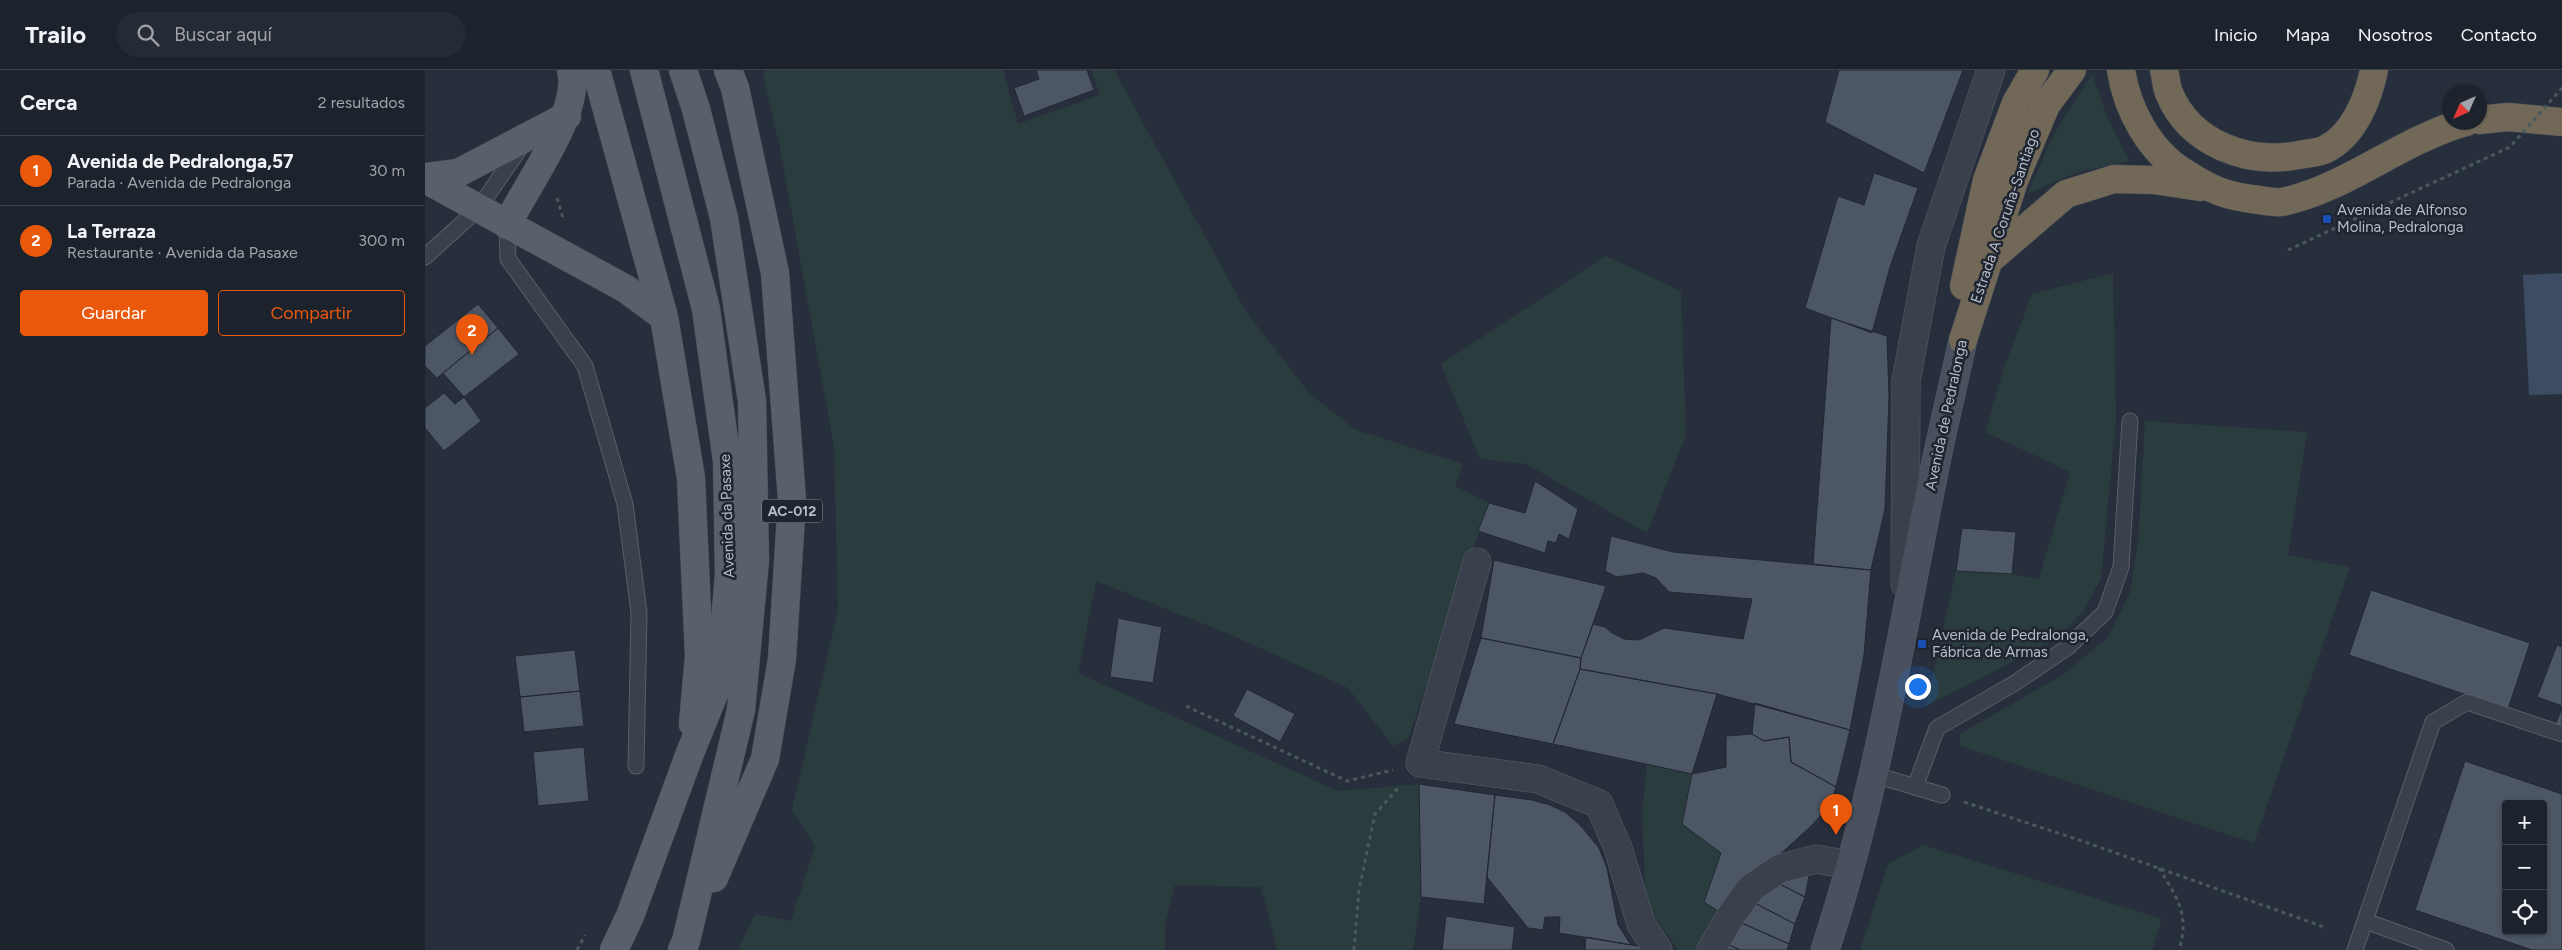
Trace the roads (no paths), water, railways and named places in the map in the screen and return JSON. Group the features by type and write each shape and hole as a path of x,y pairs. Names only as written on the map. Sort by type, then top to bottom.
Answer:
{"highway":[{"name":"Avenida de Pedralonga","path":"1963,340 1964,279 1987,180 2015,103 2035,70"},
{"name":"Estrada A Coruña-Santiago","path":"1963,340 2014,181 2046,104 2072,70"},
{"path":"2121,70 2137,120 2155,146 2177,168 2208,188 2230,197 2280,202 2340,183 2393,153 2445,130"},
{"path":"2164,70 2169,92 2187,122 2213,143 2245,156 2286,157 2325,149 2353,126 2369,93 2374,70"},
{"path":"2487,119 2507,117 2562,122"},
{"path":"1987,262 2066,194 2114,179 2154,180 2208,188"}],"main road":[{"path":"507,226 567,116 574,82 571,70"},
{"path":"596,70 664,317 691,478 699,656 690,753"},
{"name":"Avenida da Pasaxe","path":"615,950 659,841 690,753 720,679 729,575 727,461 706,309 644,70"},
{"name":"Avenida da Pasaxe","path":"683,70 697,109 724,218 752,401 755,560 741,710 684,945"},
{"name":"AC-012","path":"684,945 765,759 782,659 792,500 775,274 735,88 728,70"},
{"path":"425,178 458,173 567,116"},
{"path":"425,178 507,226 626,288 664,317"}],"street":[{"name":"Avenida de Pedralonga","path":"1905,621 1906,381 1931,246 1991,70"},
{"name":"Avenida de Pedralonga","path":"1825,950 1843,897 1872,774 1905,621 1933,475 1963,340"},
{"path":"1477,562 1420,762 1538,779 1599,804 1618,848 1641,924 1659,950"},
{"path":"1711,950 1732,914 1751,888 1779,869 1816,859 1850,864"}],"lane":[{"path":"425,258 478,209 528,137"},
{"path":"507,226 508,259 585,366 625,504 639,614 636,766"},
{"path":"1915,787 1937,728 2015,683 2068,648 2105,612 2121,566 2130,421"},
{"path":"2355,950 2433,722 2467,702 2562,734"},
{"path":"1872,774 1942,795"},
{"path":"2365,921 2446,950"}],"water":[{"path":"2562,273 2562,394 2529,395 2523,275"}],"place":[{"name":"Avenida de Alfonso Molina, Pedralonga","path":"2327,219"},
{"name":"La Terraza","path":"472,355"},
{"name":"Avenida de Pedralonga, Fábrica de Armas","path":"1922,644"},
{"name":"Avenida de Pedralonga,57","path":"1836,835"}]}
